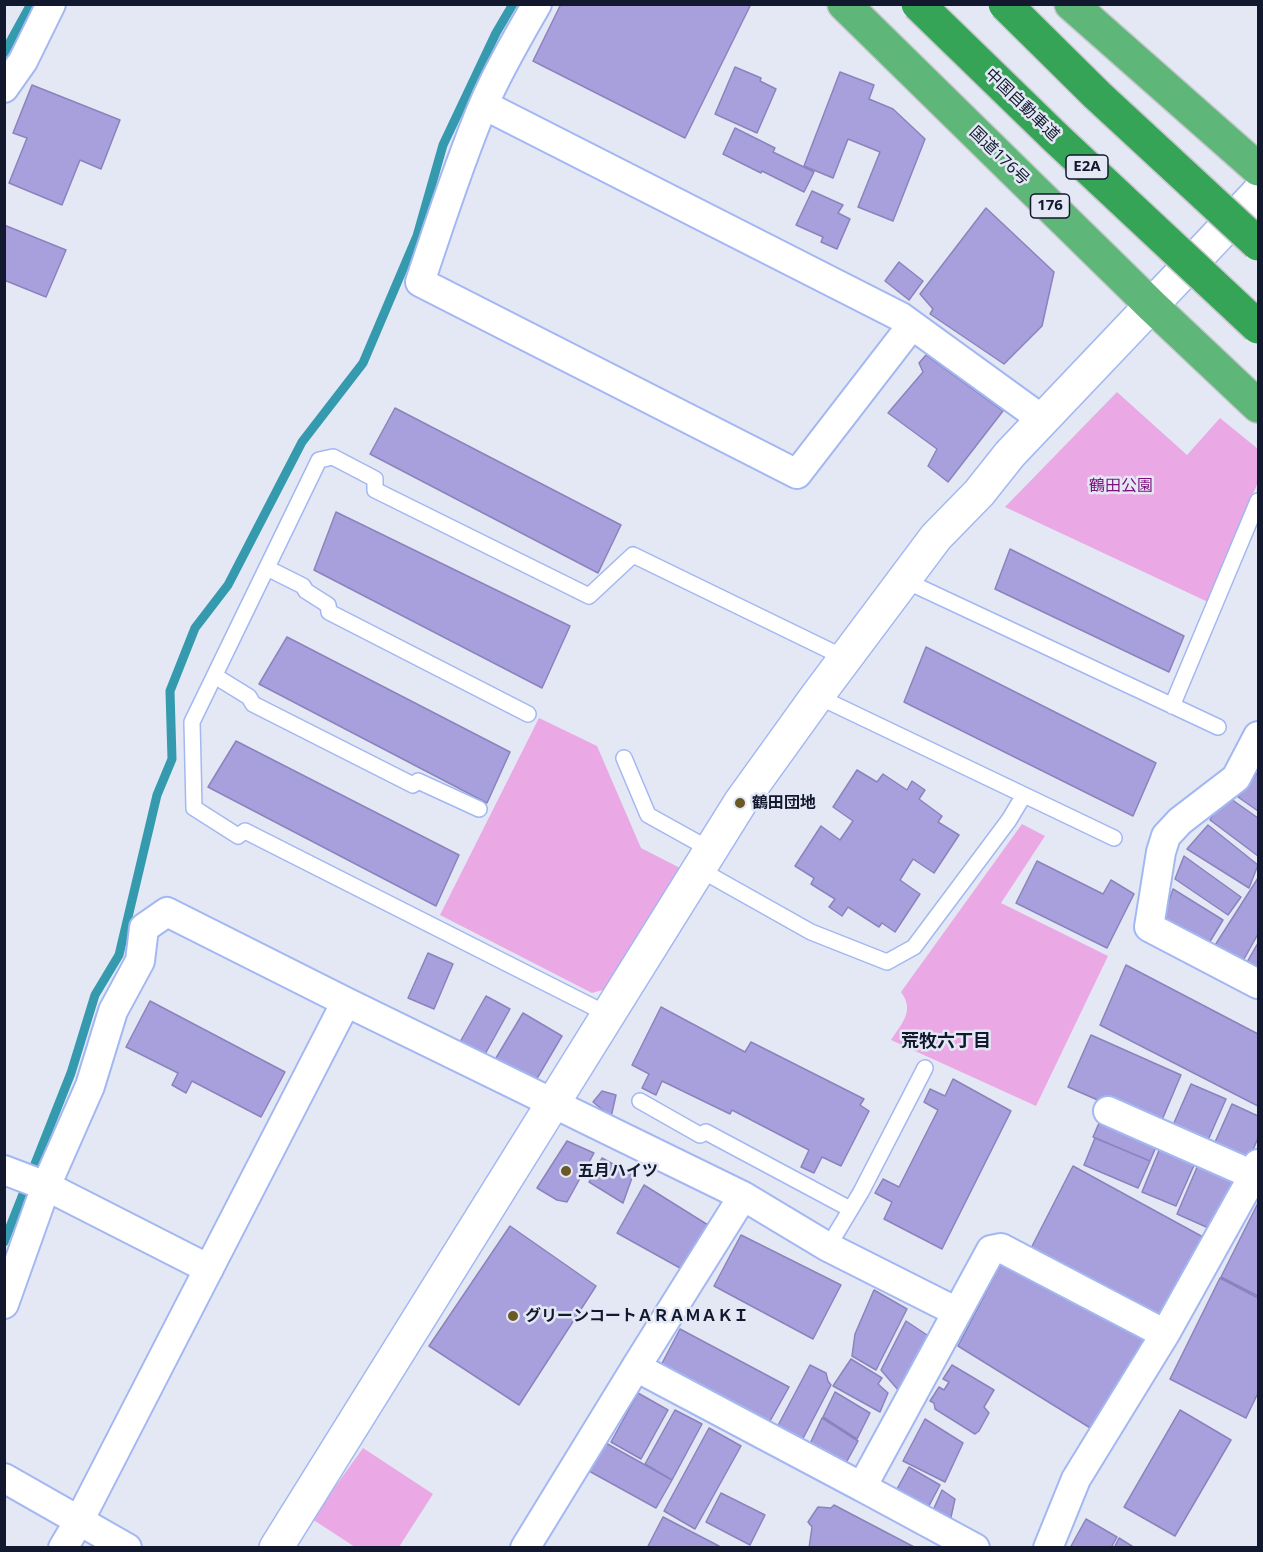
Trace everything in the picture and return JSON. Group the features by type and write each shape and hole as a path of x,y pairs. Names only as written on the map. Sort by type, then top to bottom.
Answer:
{"highway":[{"name":"国道176号","path":"844,4 1152,306 1258,406"},
{"name":"中国自動車道","path":"918,4 1056,138 1258,327"},
{"path":"1005,4 1097,95 1258,244"},
{"path":"1071,4 1258,169"}],"street":[{"path":"4,88 23,61 51,4"},
{"path":"537,4 513,45 484,105 448,198 420,282 797,474 912,325"},
{"path":"484,105 901,317 1043,420"},
{"path":"276,1548 740,803 844,658 936,537 979,493 1010,454 1258,193"},
{"path":"1258,736 1236,778 1180,821 1166,836 1161,852 1149,927 1258,984"},
{"path":"4,1304 46,1186 90,1086 113,1011 140,961 144,928 167,912 743,1196 828,1247 957,1312"},
{"path":"63,1548 346,1002"},
{"path":"1048,1548 1076,1479 1165,1334 1256,1169 1108,1111"},
{"path":"4,1170 46,1186 209,1269"},
{"path":"531,1546 636,1367 743,1196"},
{"path":"862,1487 991,1250 1001,1248 1165,1334"},
{"path":"636,1367 975,1548"},
{"path":"4,1478 127,1548"}],"lane":[{"path":"609,1015 245,831 237,836 194,808 192,722 320,460 333,457 375,479 375,490 589,596 633,555 844,658"},
{"path":"1172,706 1258,501"},
{"path":"267,568 303,586 306,591 328,605 329,612 528,714"},
{"path":"904,580 1218,727"},
{"path":"215,676 249,697 253,704 402,780 413,785 418,780 479,809"},
{"path":"817,696 1114,838"},
{"path":"624,758 648,815 705,860 811,932 887,962 914,947 1009,820 1024,795"},
{"path":"828,1247 925,1068"},
{"path":"640,1101 700,1135 705,1132 850,1209"}],"green space":[{"name":"鶴田公園","path":"1117,392 1187,455 1220,418 1258,449 1258,482 1208,602 1005,507"},
{"path":"539,718 597,746 641,848 684,870 606,989 592,993 440,915"},
{"path":"1022,824 1045,836 1001,903 1108,956 1036,1106 891,1040 903,1022 907,1011 907,1005 901,992"},
{"path":"363,1448 433,1494 399,1547 355,1547 312,1519"}],"building":[{"path":"561,4 751,4 685,138 533,61"},
{"path":"735,67 761,78 760,81 776,89 757,133 715,114"},
{"path":"840,72 874,85 869,99 893,109 925,139 893,221 858,207 880,152 848,139 833,178 804,166"},
{"path":"32,85 120,120 101,169 80,160 62,205 9,183 27,138 13,133"},
{"path":"735,128 775,148 773,152 814,172 804,192 723,154"},
{"path":"812,191 843,205 838,213 850,219 837,249 821,242 823,237 796,225"},
{"path":"986,208 1054,272 1042,326 1004,364 930,314 933,309 920,294"},
{"path":"4,225 66,250 46,297 4,280"},
{"path":"899,262 923,281 909,300 885,281"},
{"path":"926,355 1003,411 948,482 928,466 937,449 888,413 923,372 919,363"},
{"path":"395,408 621,525 598,573 370,454"},
{"path":"336,512 570,626 542,688 314,570"},
{"path":"1010,549 1184,636 1169,672 995,589"},
{"path":"287,637 510,752 487,803 259,684"},
{"path":"926,647 1156,763 1133,816 904,702"},
{"path":"236,741 459,855 436,906 208,787"},
{"path":"857,770 877,782 883,774 907,790 912,781 925,790 919,799 942,816 938,822 959,835 934,873 913,859 900,880 920,894 895,932 882,923 879,927 848,907 842,916 829,907 835,899 811,884 814,878 795,866 821,826 840,840 853,821 833,807"},
{"path":"1258,772 1258,811 1238,797"},
{"path":"1224,794 1258,818 1258,856 1210,820"},
{"path":"1208,825 1258,865 1249,888 1187,849"},
{"path":"1184,856 1241,897 1228,915 1175,879"},
{"path":"1037,861 1103,894 1111,880 1134,894 1107,948 1016,903"},
{"path":"1258,878 1258,934 1239,968 1212,950"},
{"path":"1173,889 1223,920 1203,953 1162,921"},
{"path":"1258,943 1258,978 1243,969"},
{"path":"428,953 453,964 434,1009 408,998"},
{"path":"1126,965 1258,1034 1258,1106 1100,1025"},
{"path":"486,996 510,1009 484,1056 460,1042"},
{"path":"150,1001 285,1072 261,1117 192,1081 186,1093 172,1085 178,1073 126,1047"},
{"path":"661,1007 745,1052 751,1042 864,1099 860,1105 869,1111 841,1166 822,1157 814,1173 801,1167 809,1150 732,1110 730,1114 662,1081 656,1095 642,1088 649,1074 632,1065"},
{"path":"523,1013 562,1036 532,1087 493,1063"},
{"path":"1091,1035 1181,1075 1159,1127 1068,1087"},
{"path":"953,1079 1011,1111 942,1249 884,1219 892,1202 875,1193 883,1179 899,1187 938,1110 924,1102 930,1089 945,1096"},
{"path":"1191,1084 1226,1099 1205,1147 1170,1132"},
{"path":"602,1091 616,1095 611,1117 593,1102"},
{"path":"1232,1104 1258,1116 1258,1138 1247,1164 1212,1149"},
{"path":"1099,1123 1156,1147 1150,1161 1093,1137"},
{"path":"1095,1138 1150,1161 1138,1188 1084,1165"},
{"name":"五月ハイツ","path":"567,1141 594,1153 567,1202 557,1200 537,1188"},
{"path":"1160,1148 1195,1163 1176,1206 1142,1192"},
{"path":"602,1158 633,1175 623,1203 589,1182"},
{"path":"1198,1165 1235,1180 1213,1230 1177,1214"},
{"path":"1073,1166 1203,1237 1160,1324 1026,1258"},
{"path":"644,1185 708,1225 680,1268 617,1233"},
{"path":"1258,1203 1258,1296 1221,1277"},
{"name":"グリーンコートＡＲＡＭＡＫＩ","path":"510,1226 596,1286 519,1405 429,1346"},
{"path":"741,1235 841,1285 813,1339 714,1286"},
{"path":"1006,1254 1155,1333 1092,1429 958,1346"},
{"path":"1220,1278 1258,1298 1258,1393 1246,1418 1170,1379"},
{"path":"874,1290 907,1309 876,1370 852,1356 855,1334"},
{"path":"906,1321 930,1337 899,1391 881,1370"},
{"path":"680,1329 789,1387 765,1430 658,1371"},
{"path":"851,1359 882,1378 878,1384 888,1393 880,1412 833,1386"},
{"path":"810,1365 826,1373 831,1385 799,1446 774,1433"},
{"path":"952,1365 994,1390 984,1407 989,1413 975,1434 935,1409 934,1403 930,1401 939,1387 944,1390 949,1382 943,1379"},
{"path":"835,1392 870,1413 857,1439 823,1417"},
{"path":"638,1393 668,1410 641,1459 611,1442"},
{"path":"675,1410 702,1424 672,1480 645,1464"},
{"path":"1180,1410 1231,1440 1175,1536 1124,1507"},
{"path":"822,1418 858,1441 841,1472 808,1448"},
{"path":"925,1419 963,1443 945,1482 903,1461"},
{"path":"709,1428 741,1446 695,1529 664,1511"},
{"path":"604,1442 672,1480 656,1508 589,1471"},
{"path":"909,1467 940,1485 922,1519 891,1500"},
{"path":"942,1490 955,1499 949,1526 931,1515"},
{"path":"721,1493 765,1515 750,1545 706,1522"},
{"path":"834,1505 916,1548 809,1548 812,1527 808,1522 818,1507 831,1508"},
{"path":"663,1517 719,1546 719,1548 647,1548"},
{"path":"1086,1519 1117,1537 1111,1548 1070,1548"},
{"path":"1119,1538 1135,1548 1114,1548"}],"waterway":[{"path":"4,53 31,4"},
{"path":"4,1242 71,1073 95,995 119,955 157,795 172,759 170,691 195,628 228,585 302,442 363,363 417,236 443,145 496,33 513,4"}],"place":[{"name":"鶴田団地","path":"740,803"},
{"name":"五月ハイツ","path":"566,1171"},
{"name":"グリーンコートＡＲＡＭＡＫＩ","path":"513,1316"}],"district":[{"name":"荒牧六丁目","path":"946,1042"}]}
